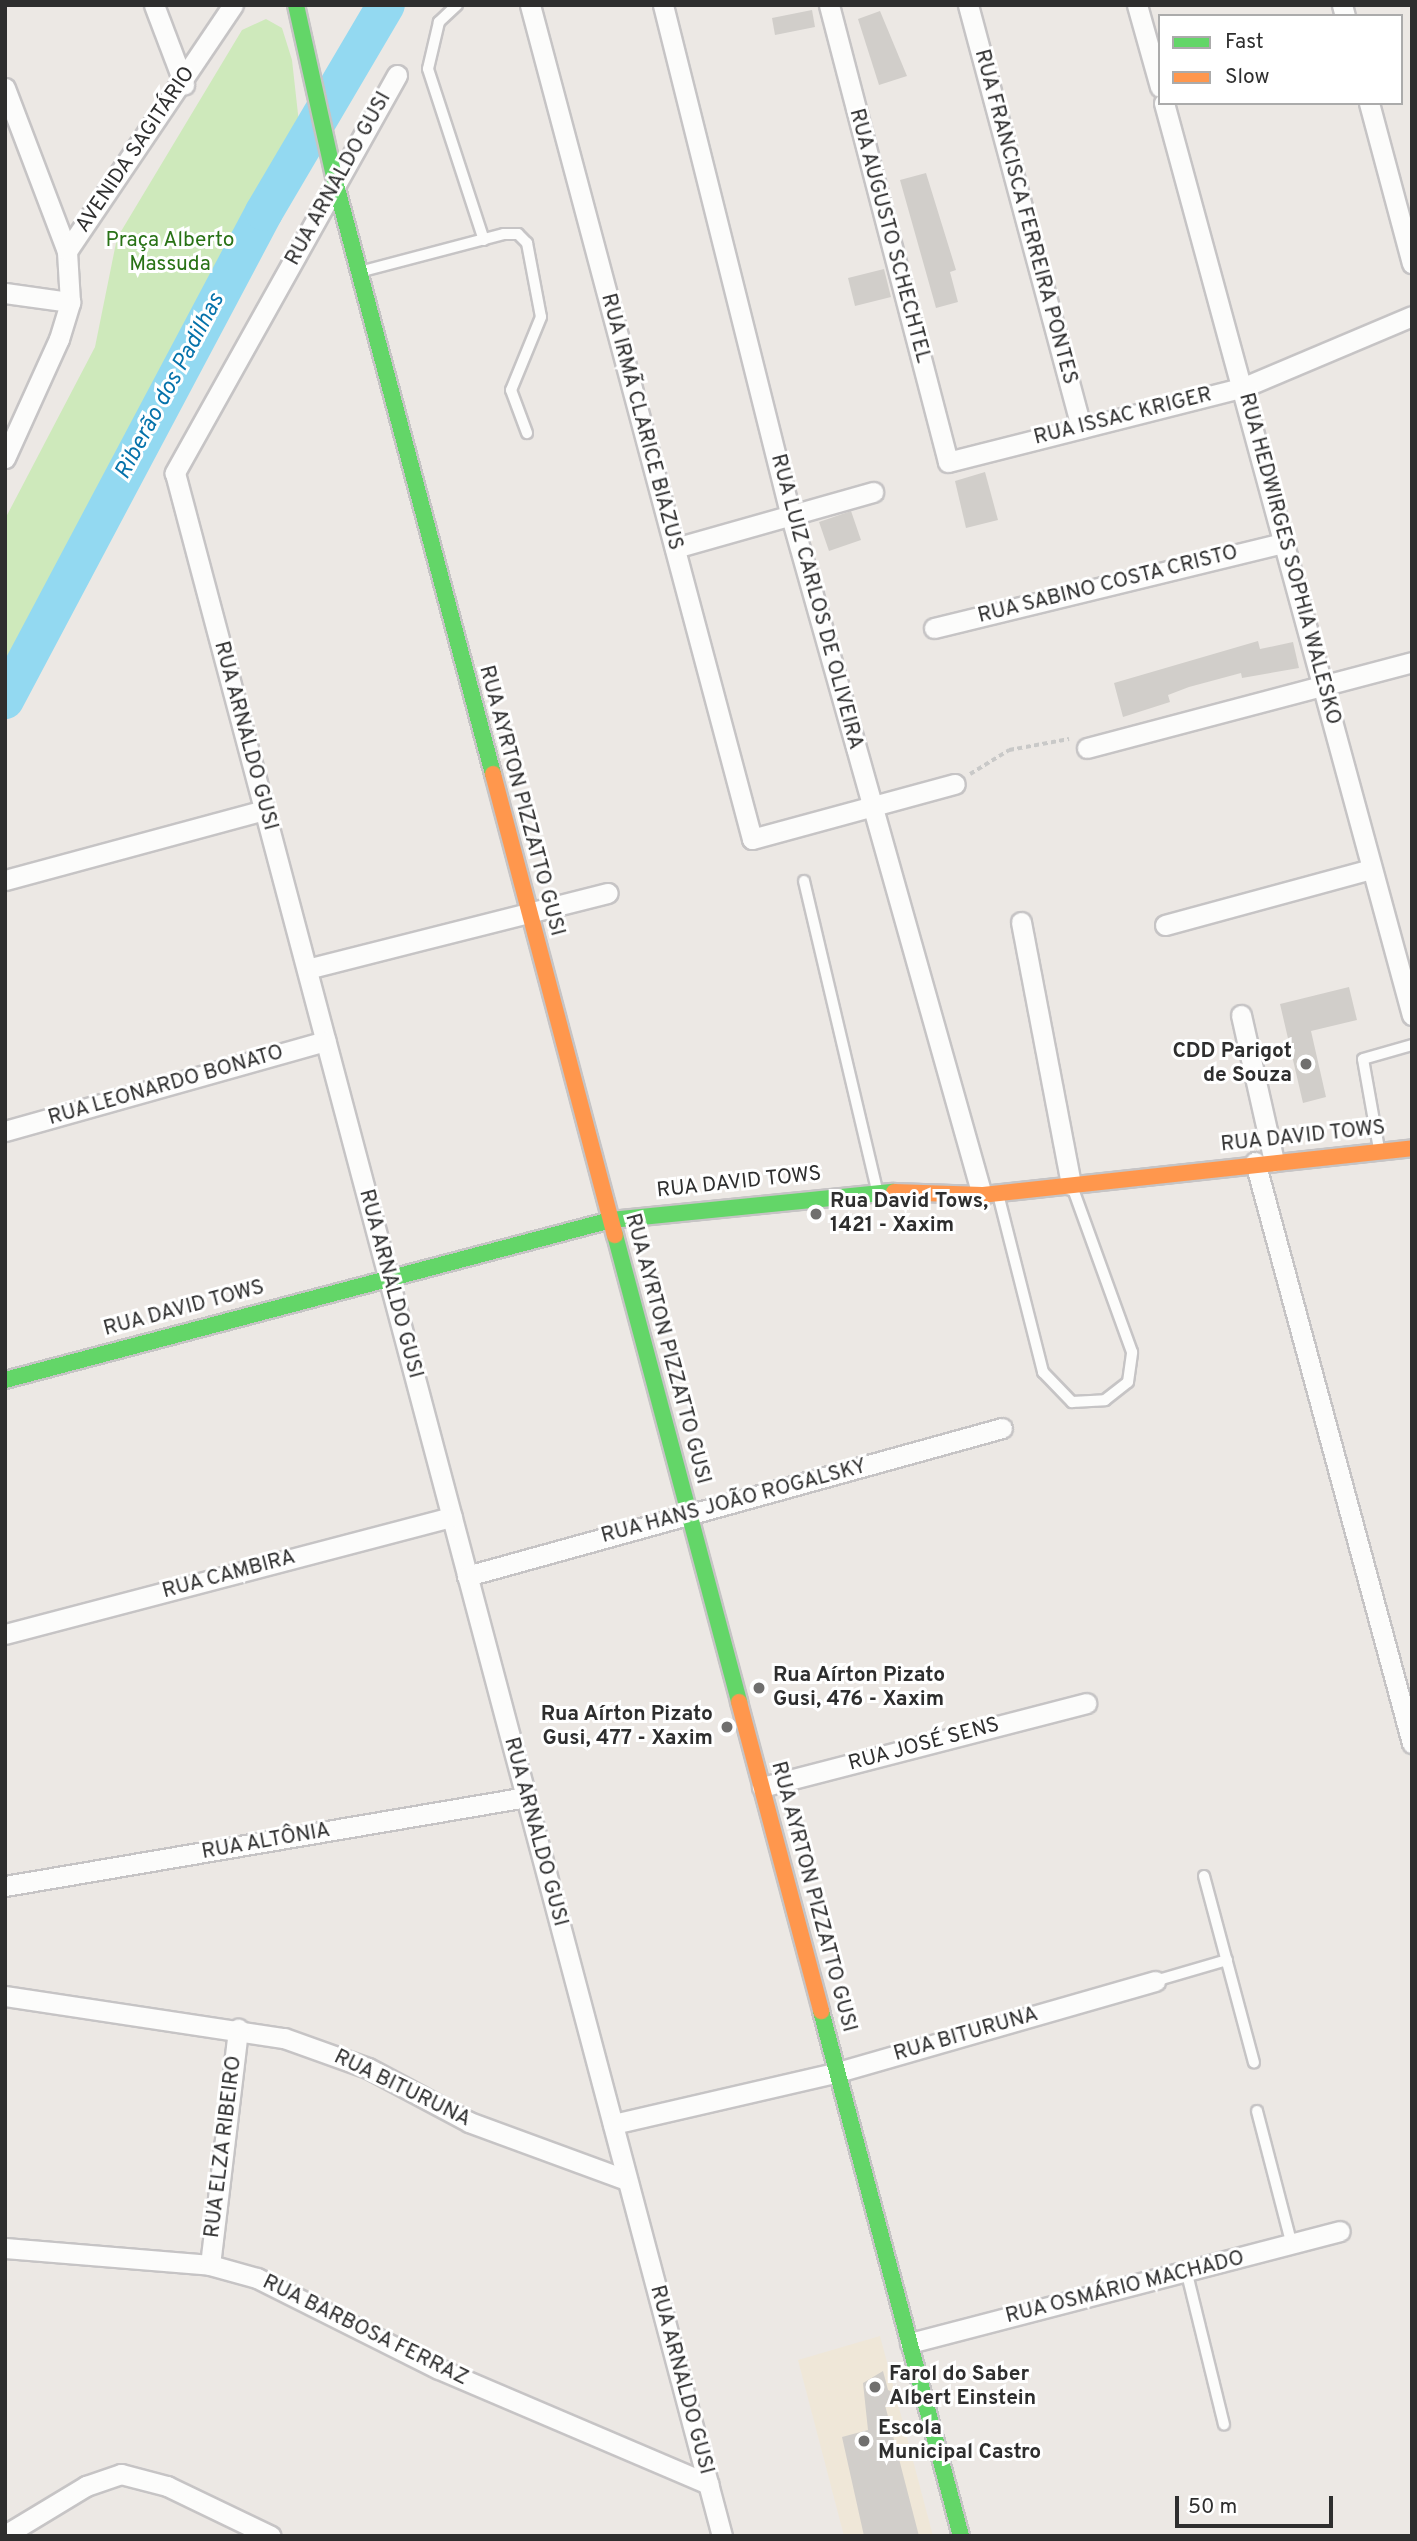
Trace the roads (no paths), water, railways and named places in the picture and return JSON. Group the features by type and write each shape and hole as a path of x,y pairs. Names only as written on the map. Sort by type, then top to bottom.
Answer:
{"street":[{"path":"154,5 184,84"},
{"name":"AVENIDA SAGITÁRIO","path":"5,458 70,302 67,251 184,84 233,5"},
{"name":"RUA AYRTON PIZZATTO GUSI","path":"296,5 311,88 334,179 961,2536"},
{"name":"RUA IRMÃ CLARICE BIAZUS","path":"530,5 752,839 872,805"},
{"name":"RUA LUIZ CARLOS DE OLIVEIRA","path":"663,5 790,513 872,805 990,1194"},
{"name":"RUA FRANCISCA FERREIRA PONTES","path":"968,5 1081,428"},
{"path":"1137,5 1158,80"},
{"name":"RUA AUGUSTO SCHECHTEL","path":"835,7 948,462"},
{"name":"RUA ARNALDO GUSI","path":"397,75 334,179 175,473 722,2536"},
{"path":"5,88 67,251"},
{"name":"RUA HEDWIRGES SOPHIA WALESKO","path":"1165,105 1244,387 1282,543 1412,1015"},
{"path":"1370,105 1412,263"},
{"path":"5,293 70,302"},
{"name":"RUA ISSAC KRIGER","path":"948,462 1244,387 1412,316"},
{"path":"675,548 790,513 873,492"},
{"name":"RUA SABINO COSTA CRISTO","path":"934,628 1282,543"},
{"path":"1087,748 1412,662"},
{"path":"872,805 955,784"},
{"path":"5,880 265,810"},
{"path":"1165,925 1371,869"},
{"path":"307,969 608,893"},
{"path":"1021,922 1071,1185"},
{"path":"1241,1015 1264,1162 1412,1743"},
{"name":"RUA LEONARDO BONATO","path":"5,1131 326,1041"},
{"name":"RUA DAVID TOWS","path":"5,1380 388,1275 611,1220 877,1191 990,1194 1264,1162 1412,1148"},
{"name":"RUA HANS JOÃO ROGALSKY","path":"467,1576 1002,1428"},
{"name":"RUA CAMBIRA","path":"5,1634 452,1517"},
{"name":"RUA JOSÉ SENS","path":"762,1787 1086,1703"},
{"name":"RUA ALTÔNIA","path":"5,1886 526,1797"},
{"name":"RUA BITURUNA","path":"612,2124 838,2072 1155,1981"},
{"name":"RUA BITURUNA","path":"5,1996 239,2029 284,2038 368,2068 469,2122 628,2180"},
{"name":"RUA ELZA RIBEIRO","path":"210,2264 239,2029"},
{"name":"RUA OSMÁRIO MACHADO","path":"910,2343 1187,2274 1340,2231"},
{"name":"RUA BARBOSA FERRAZ","path":"5,2248 210,2264 257,2278 439,2369 708,2484"},
{"path":"5,2535 86,2486 121,2474 167,2486 271,2536"}],"lane":[{"path":"457,5 439,22 428,69 484,240"},
{"path":"359,272 517,234 527,243 541,317 511,390 527,433"},
{"path":"804,881 877,1191"},
{"path":"1379,1151 1363,1059 1412,1045"},
{"path":"990,1194 1043,1372 1072,1402 1105,1400 1128,1382 1132,1352 1071,1185"},
{"path":"1204,1876 1254,2062"},
{"path":"1155,1981 1227,1960"},
{"path":"1257,2111 1292,2245"},
{"path":"1187,2274 1224,2425"}],"waterway":[{"name":"Riberão dos Padilhas","path":"5,700 264,212 386,5"}],"place":[{"name":"CDD Parigot de Souza","path":"1306,1064"},
{"name":"Rua David Tows, 1421 - Xaxim","path":"816,1214"},
{"name":"Rua Aírton Pizato Gusi, 476 - Xaxim","path":"759,1688"},
{"name":"Rua Aírton Pizato Gusi, 477 - Xaxim","path":"727,1727"},
{"name":"Farol do Saber Albert Einstein","path":"875,2387"},
{"name":"Escola Municipal Castro","path":"864,2441"}],"park label":[{"name":"Praça Alberto Massuda","path":"170,253"}]}
